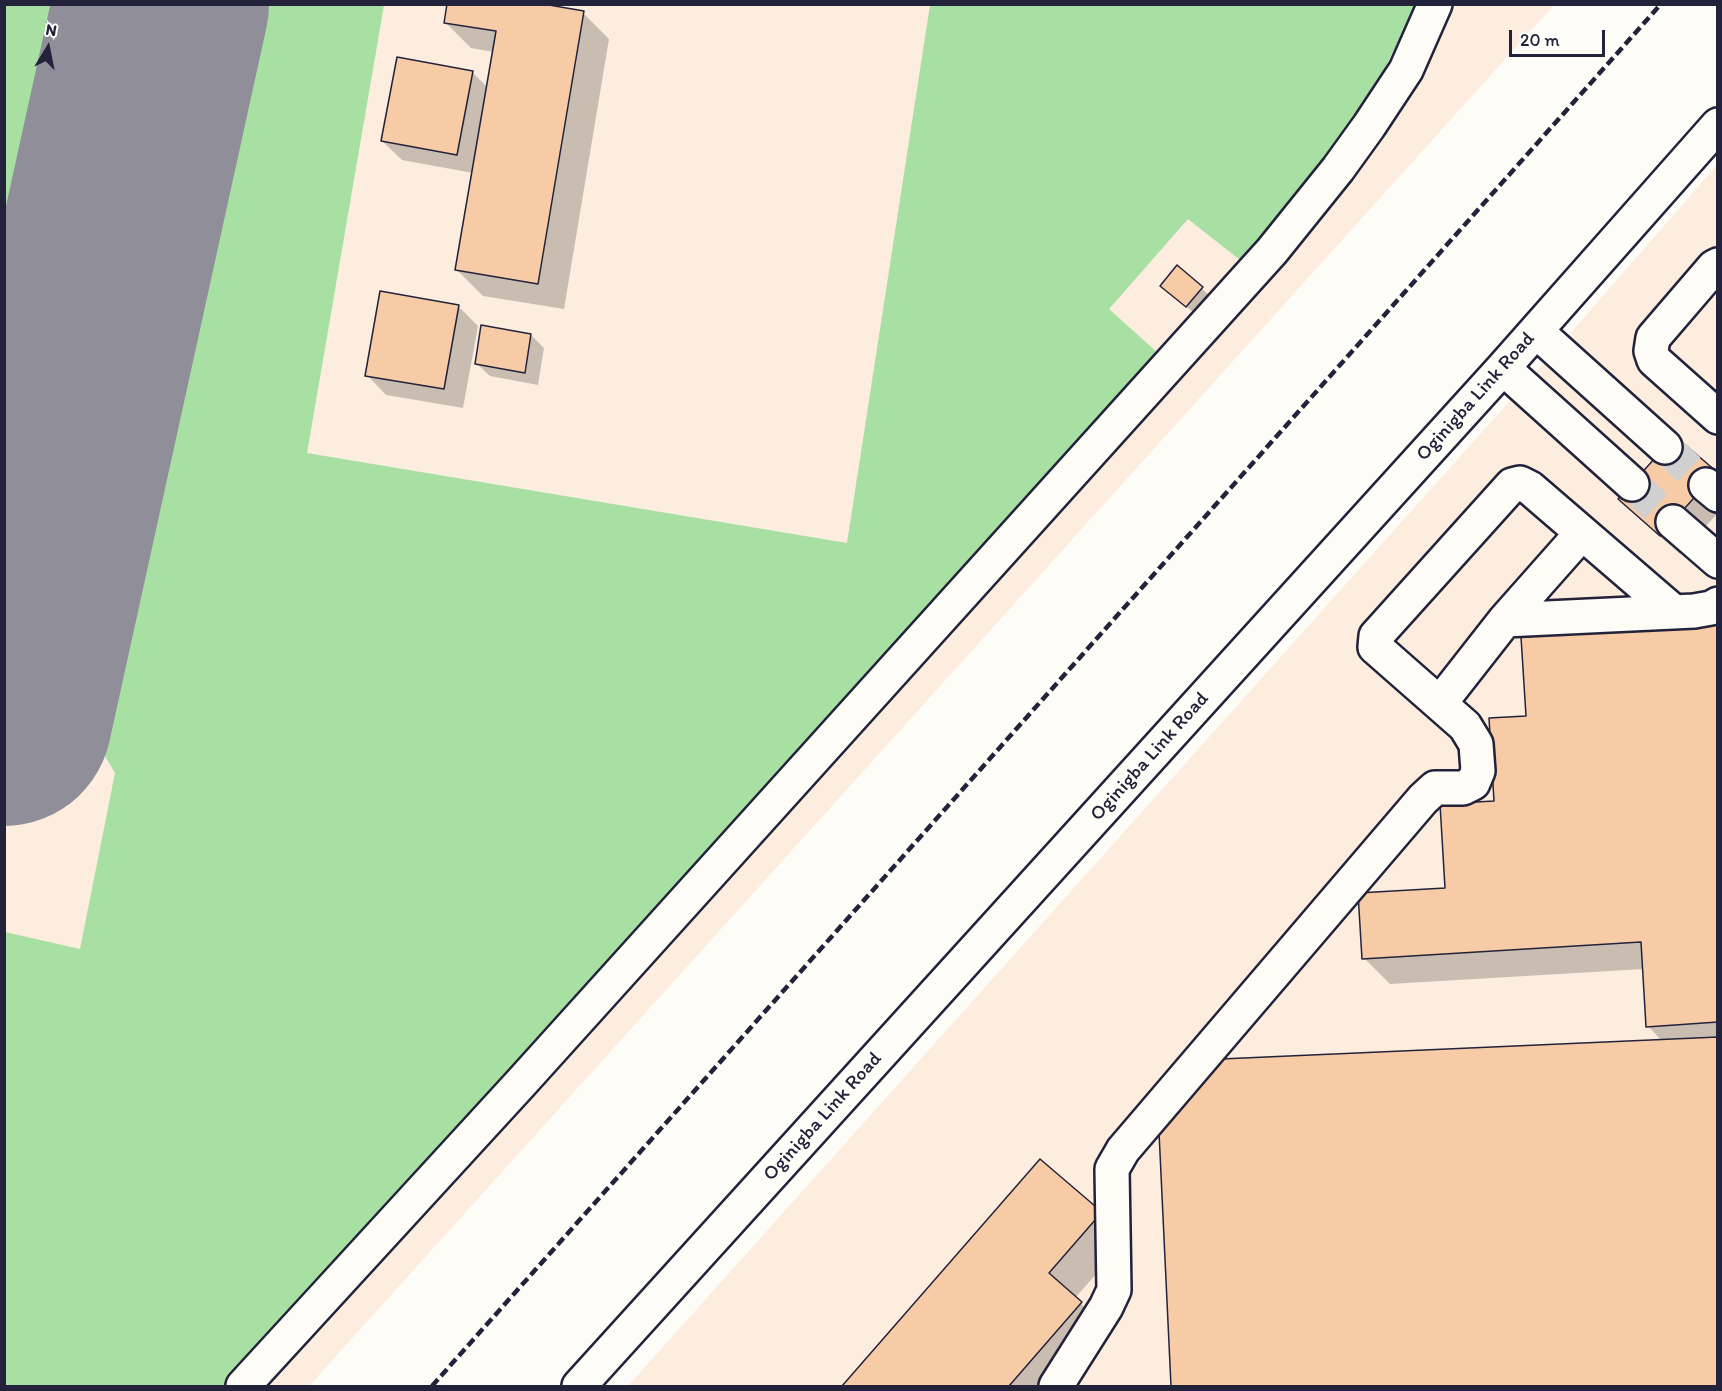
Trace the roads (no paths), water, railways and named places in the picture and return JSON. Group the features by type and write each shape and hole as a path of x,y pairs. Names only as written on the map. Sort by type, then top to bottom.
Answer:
{"street":[{"path":"243,1386 536,1066 1272,251 1338,169 1375,117 1406,70 1435,4"},
{"name":"Oginigba Link Road","path":"579,1386 1503,368 1718,125"},
{"path":"1718,265 1653,338 1651,351 1654,360 1718,417"},
{"path":"1536,331 1665,447"},
{"path":"1503,368 1632,484"},
{"path":"1596,451 1628,414"},
{"path":"1056,1386 1106,1307 1114,1290 1112,1169 1123,1150 1423,799 1435,788 1463,788 1473,783 1478,771 1476,744 1465,726 1375,647 1376,636 1512,485 1520,483 1530,488 1674,612"},
{"path":"1673,522 1718,561"},
{"path":"1440,703 1505,620 1582,533"},
{"path":"1505,620 1694,611 1711,608 1718,604"}],"tunnel":[{"path":"1665,447 1706,485"},
{"path":"1632,484 1673,522"}],"railway":[{"path":"432,1386 1661,4"}]}
